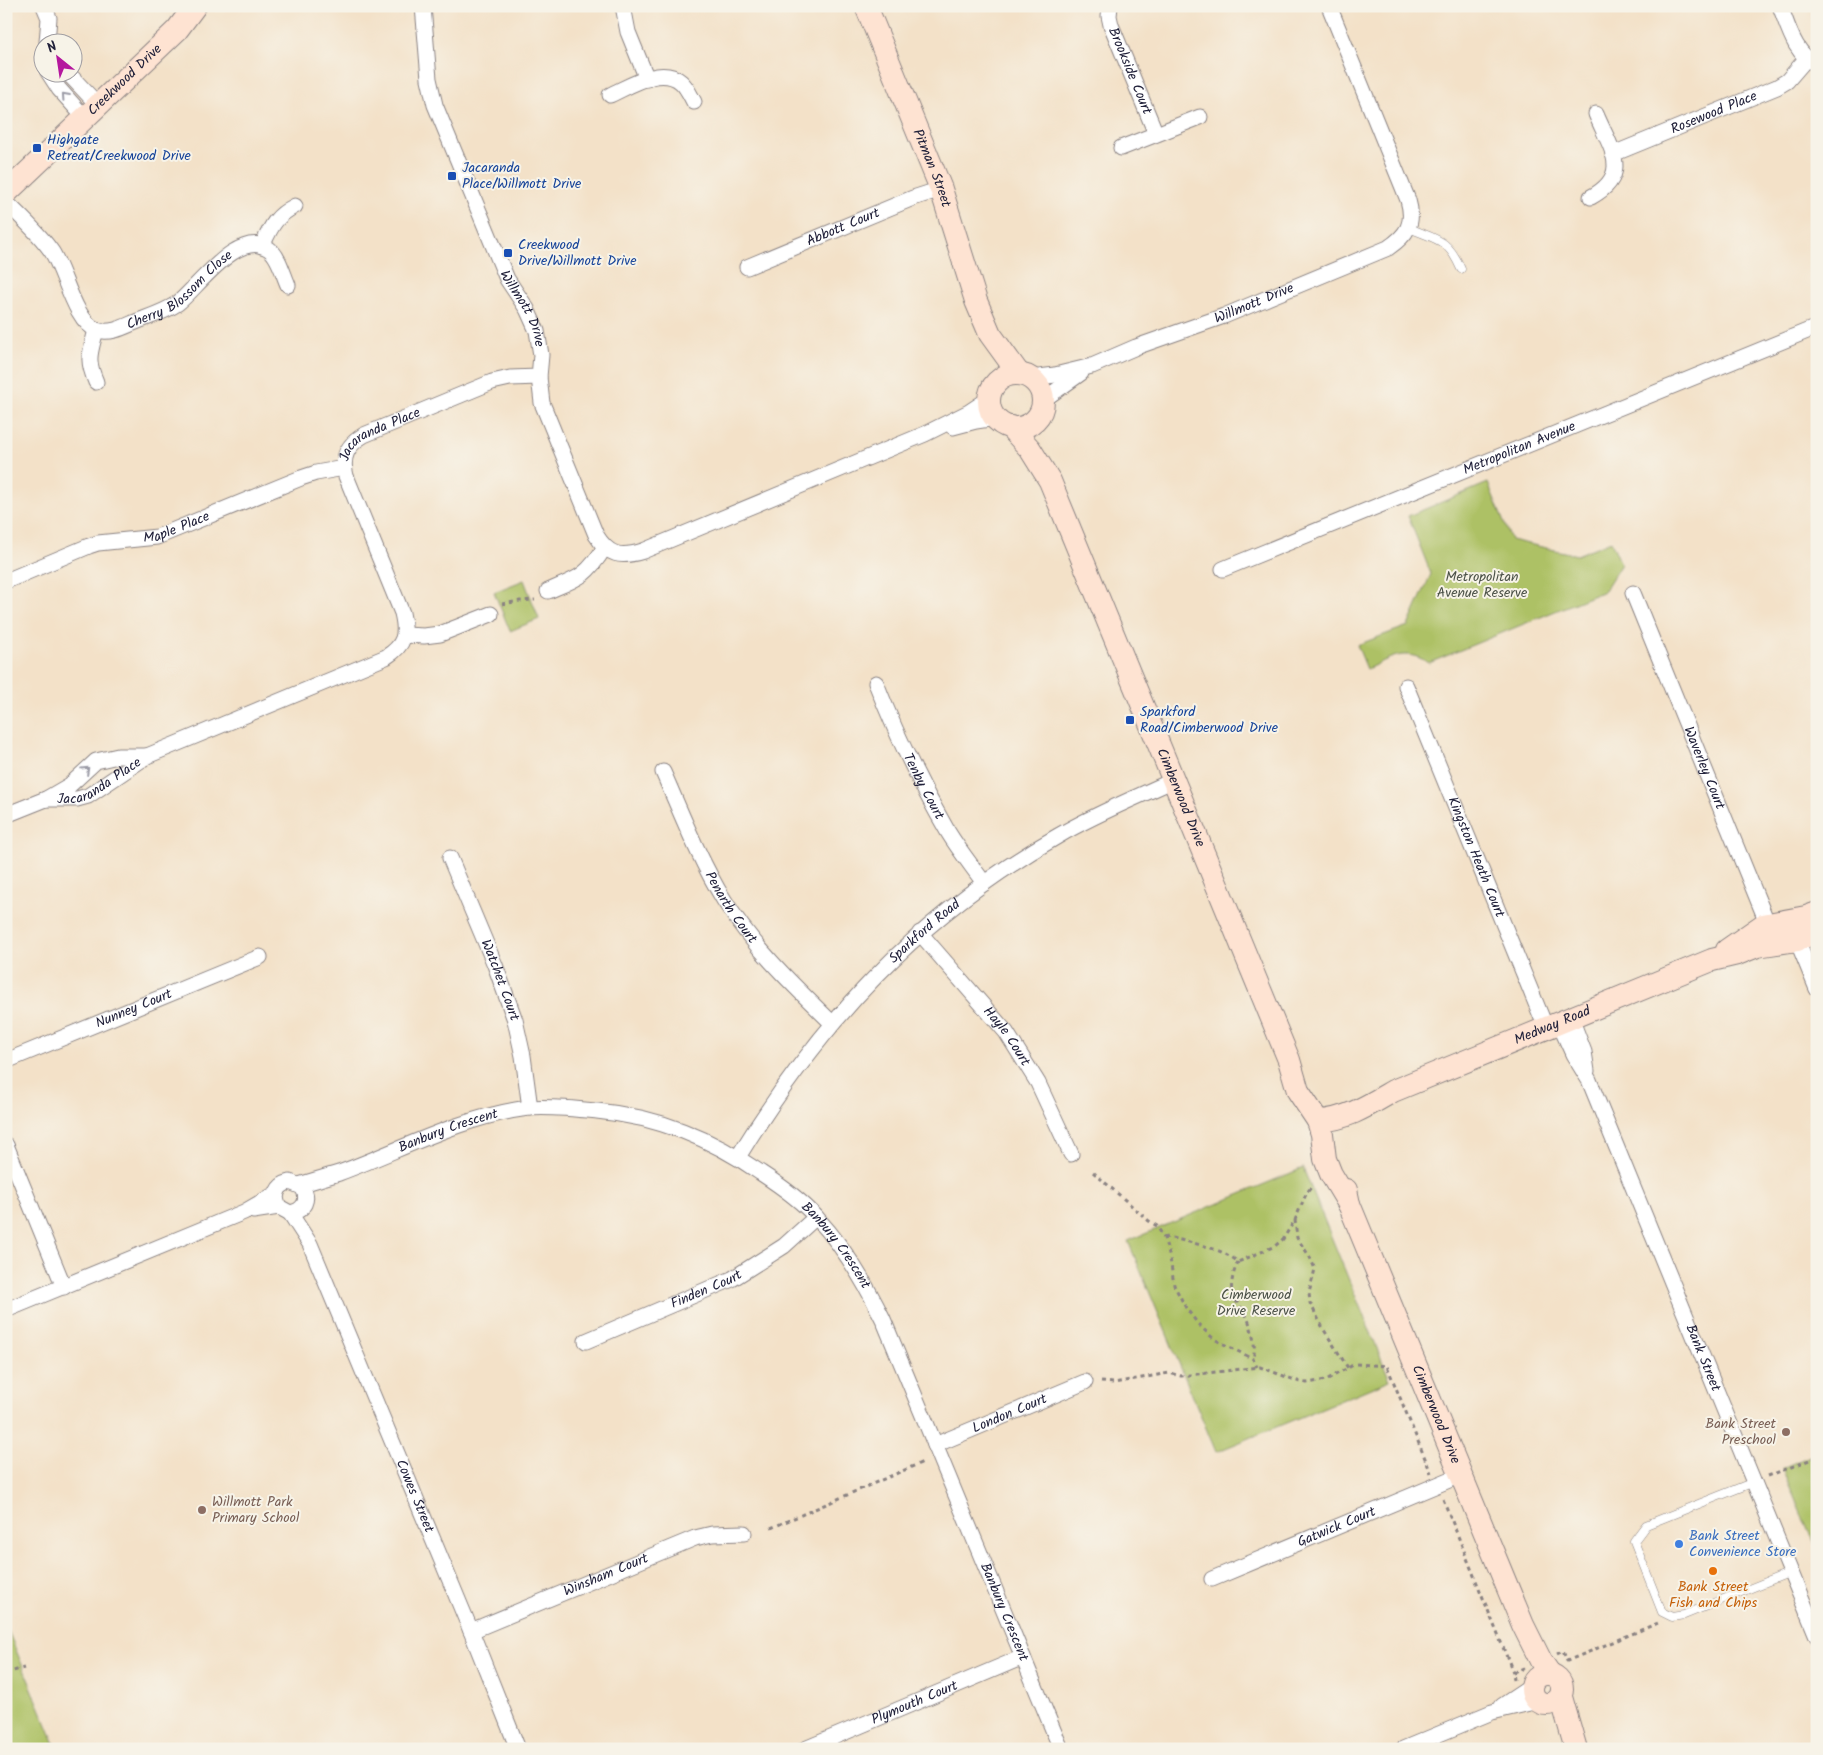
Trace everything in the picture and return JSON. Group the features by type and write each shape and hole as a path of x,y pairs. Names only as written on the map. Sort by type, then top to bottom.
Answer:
{"street":[{"path":"44,6 49,18 48,32"},
{"name":"Creekwood Drive","path":"6,193 177,30 195,6"},
{"name":"Creekwood Drive","path":"177,30 196,19 210,6"},
{"path":"623,6 628,32 647,78"},
{"name":"Pitman Street","path":"866,6 941,189 968,281 990,334 998,406"},
{"name":"Brookside Court","path":"1110,6 1109,16 1111,25 1156,134"},
{"path":"1330,6 1402,183 1411,210 1409,228"},
{"path":"1780,6 1794,40 1811,61"},
{"name":"Willmott Drive","path":"424,8 429,79 436,104 508,279 537,331 541,355 539,377 542,403 596,535 606,548"},
{"name":"Rosewood Place","path":"1613,154 1778,87 1811,61"},
{"path":"610,95 647,78 668,76 676,79 687,89 694,102"},
{"path":"54,82 59,89 92,112"},
{"path":"73,82 92,112"},
{"path":"1591,197 1608,186 1613,180 1616,163 1596,114"},
{"path":"1121,148 1200,117"},
{"name":"Abbott Court","path":"747,267 913,198 941,189"},
{"path":"6,202 52,252 79,311 89,325 96,330 89,360 90,369 96,382"},
{"path":"288,286 276,257 269,248 262,246 272,224 278,216 296,206"},
{"name":"Willmott Drive","path":"1041,407 1065,383 1092,366 1136,347 1224,316 1388,248 1398,242 1409,228"},
{"name":"Cherry Blossom Close","path":"96,330 104,332 121,328 167,309 184,297 232,252 245,245 262,246"},
{"name":"Metropolitan Avenue","path":"1223,569 1817,327"},
{"name":"Pitman Street","path":"990,334 1025,376"},
{"name":"Willmott Drive","path":"1025,376 1056,375 1092,366"},
{"path":"548,591 589,571 606,548 614,554 622,556 643,551 925,434 969,412 998,406 1027,425 1034,420 1041,407 1042,392 1038,384 1025,376 1003,378 998,406 976,421 925,434"},
{"name":"Jacaranda Place","path":"46,799 77,799 88,796 147,756 386,657 396,651 405,635 405,624 344,468 345,453 349,446 364,435 492,382 510,378 539,377"},
{"name":"Cimberwood Drive","path":"998,406 1050,480 1289,1060 1298,1091 1326,1117 1322,1134 1325,1160 1350,1204 1523,1625 1536,1682 1575,1747"},
{"name":"Cimberwood Drive","path":"1041,407 1043,446 1050,480"},
{"name":"Maple Place","path":"6,581 89,546 98,543 157,537 301,478 344,468"},
{"name":"Waverley Court","path":"1633,593 1782,932 1817,989"},
{"path":"405,635 424,636 440,634 491,614"},
{"name":"Tenby Court","path":"876,683 890,718 923,788 950,834 984,883"},
{"name":"Kingston Heath Court","path":"1406,686 1558,1023"},
{"name":"Jacaranda Place","path":"6,815 46,799 70,785 96,761 118,756 147,756"},
{"name":"Penarth Court","path":"664,772 706,868 729,906 764,954 832,1023"},
{"name":"Sparkford Road","path":"738,1157 769,1106 832,1023 870,981 920,933 984,883 1058,835 1098,814 1174,780"},
{"name":"Watchet Court","path":"450,858 502,983 515,1020 523,1056 530,1108"},
{"name":"Medway Road","path":"1326,1117 1352,1114 1393,1091 1712,960 1737,954 1757,946 1817,913"},
{"name":"Medway Road","path":"1782,932 1809,935 1817,929"},
{"name":"Hayle Court","path":"920,933 1006,1032 1038,1083 1071,1154"},
{"name":"Nunney Court","path":"6,1061 260,957"},
{"name":"Bank Street","path":"1558,1023 1573,1054 1589,1080 1817,1636"},
{"name":"Banbury Crescent","path":"6,1310 244,1212 292,1200 338,1173 449,1128 530,1108 581,1109 627,1115 685,1131 738,1157 783,1187 816,1217 853,1264 868,1288 883,1319 1061,1749"},
{"path":"6,1145 64,1286"},
{"name":"Cowes Street","path":"292,1200 518,1749"},
{"name":"Finden Court","path":"586,1341 732,1279 784,1246 816,1217"},
{"name":"London Court","path":"935,1445 1085,1382"},
{"name":"Gatwick Court","path":"1212,1579 1461,1476"},
{"name":"Winsham Court","path":"471,1631 695,1538 712,1534 744,1533"},
{"name":"Plymouth Court","path":"805,1749 1023,1657"},
{"path":"1403,1749 1492,1712 1536,1682"}],"lane":[{"path":"1409,228 1446,245 1455,254 1461,269"},
{"path":"1754,1482 1646,1525 1634,1541 1662,1612 1672,1617 1684,1615 1791,1572"}],"path":[{"path":"491,614 492,608 508,603 549,597 548,591"},
{"path":"1093,1172 1149,1221 1156,1224 1164,1238 1170,1258 1174,1285 1186,1308 1198,1324 1214,1339 1253,1359 1257,1367"},
{"path":"1253,1359 1255,1350 1247,1319 1232,1293 1238,1262 1275,1246 1283,1239 1312,1186"},
{"path":"1295,1220 1297,1238 1310,1257 1315,1269 1309,1293 1310,1303 1324,1330 1348,1368"},
{"path":"1164,1238 1168,1237 1212,1249 1232,1257 1238,1262"},
{"path":"1085,1382 1106,1381 1114,1383 1169,1373 1181,1376 1257,1367 1307,1384 1326,1380 1355,1364 1387,1366 1437,1486 1536,1682 1563,1651 1567,1661 1672,1617"},
{"path":"1754,1482 1817,1457"},
{"path":"771,1528 923,1462 926,1469"},
{"path":"6,1673 24,1668"}],"green space":[{"name":"Metropolitan Avenue Reserve","path":"1488,483 1511,540 1577,555 1611,541 1621,564 1604,591 1429,663 1420,658 1405,655 1391,658 1367,669 1357,645 1408,626 1431,574 1408,516"},
{"path":"524,580 539,619 510,631 494,592"},
{"name":"Cimberwood Drive Reserve","path":"1303,1168 1390,1380 1216,1452 1128,1241"},
{"path":"1817,1453 1817,1552 1782,1468"},
{"path":"6,1626 57,1749 6,1749"}],"place":[{"name":"Highgate Retreat/Creekwood Drive","path":"37,148"},
{"name":"Jacaranda Place/Willmott Drive","path":"452,176"},
{"name":"Creekwood Drive/Willmott Drive","path":"508,253"},
{"name":"Sparkford Road/Cimberwood Drive","path":"1130,720"},
{"name":"Bank Street Preschool","path":"1786,1432"},
{"name":"Willmott Park Primary School","path":"202,1510"},
{"name":"Bank Street Convenience Store","path":"1679,1544"},
{"name":"Bank Street Fish and Chips","path":"1713,1571"}]}
